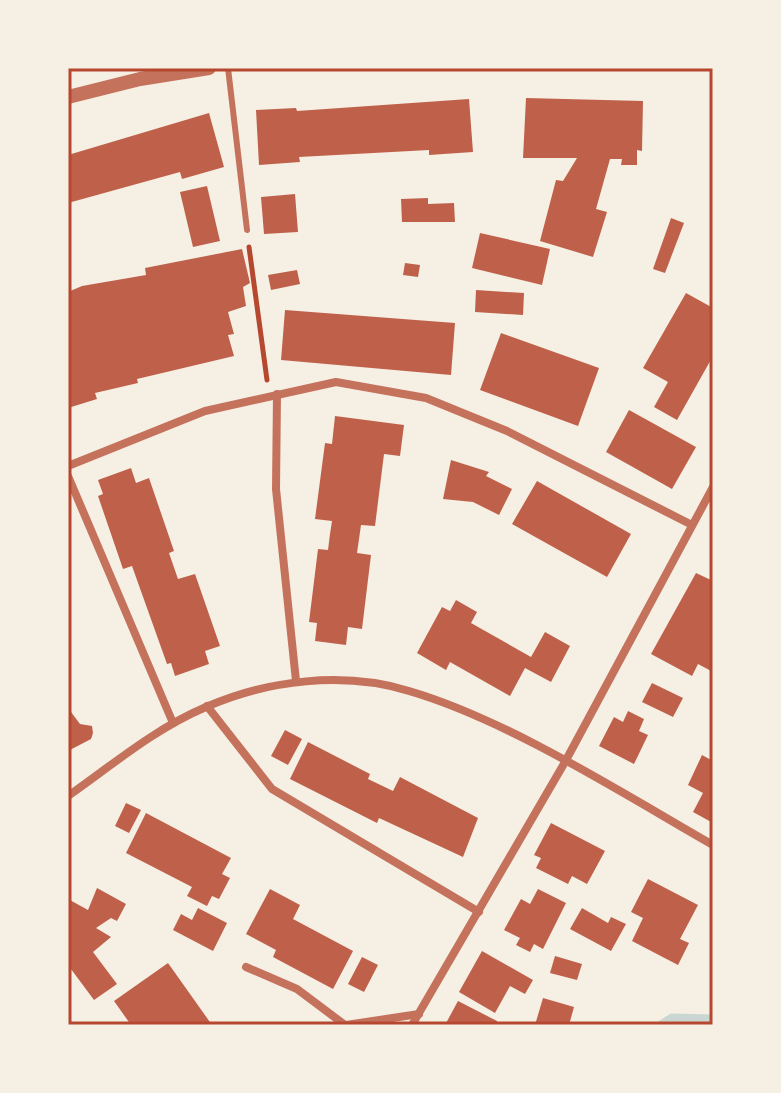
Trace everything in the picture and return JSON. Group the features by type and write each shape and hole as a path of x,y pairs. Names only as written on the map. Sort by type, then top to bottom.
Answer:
{"street":[{"path":"68,97 140,79 209,68"},
{"path":"68,466 205,411 336,382 426,398 507,431 692,525"},
{"path":"277,394 276,489 296,681"},
{"path":"68,476 173,723"},
{"path":"412,1025 565,762 713,487"},
{"path":"68,796 173,723 207,706 296,681 353,682 407,690 471,714 565,762 713,845"},
{"path":"207,706 272,789 479,912"},
{"path":"246,967 297,989 345,1025 419,1014"}],"lane":[{"path":"228,68 247,230"}],"path":[{"path":"247,230 265,377 277,394"}],"building":[{"path":"526,98 643,101 642,151 637,150 637,165 621,165 622,159 610,159 596,209 607,212 593,257 540,241 556,180 563,181 577,158 523,158"},
{"path":"469,99 473,152 429,155 429,150 299,157 300,162 259,165 256,110 296,108 297,111"},
{"path":"209,113 224,167 182,179 180,172 68,203 68,155"},
{"path":"207,186 220,241 193,247 180,192"},
{"path":"295,194 298,232 264,234 261,197"},
{"path":"428,198 428,204 454,203 455,222 402,222 401,199"},
{"path":"671,218 684,223 665,273 653,269"},
{"path":"480,233 550,249 542,285 472,268"},
{"path":"242,249 250,283 243,287 246,306 228,312 234,334 228,335 234,356 137,379 138,383 95,393 97,399 68,408 68,292 82,286 146,275 145,268"},
{"path":"405,263 420,265 418,277 403,275"},
{"path":"297,270 300,284 271,290 268,275"},
{"path":"476,290 524,293 523,315 475,312"},
{"path":"686,293 713,308 713,356 677,420 654,407 668,382 643,368"},
{"path":"285,310 455,323 451,375 281,360"},
{"path":"501,333 599,368 578,426 480,390"},
{"path":"629,410 696,447 672,489 606,452"},
{"path":"335,416 404,425 400,456 384,454 375,526 361,525 357,553 371,555 362,629 348,627 346,645 315,641 317,623 309,622 318,549 328,550 332,521 315,519 325,443 332,444"},
{"path":"451,460 489,472 486,476 512,489 499,515 473,502 443,499"},
{"path":"131,468 136,483 149,478 174,551 169,553 178,579 195,574 220,646 205,651 209,664 175,676 171,663 167,664 132,566 123,569 98,496 103,494 98,480"},
{"path":"537,481 631,534 607,577 512,524"},
{"path":"696,573 713,581 713,672 698,664 692,676 651,654"},
{"path":"456,600 477,612 471,623 531,657 545,632 570,646 551,682 525,668 510,696 450,662 446,670 417,653 442,607 450,611"},
{"path":"652,683 683,698 673,717 642,702"},
{"path":"68,708 80,724 92,726 93,733 91,739 68,751"},
{"path":"628,711 644,719 639,731 648,735 634,764 599,746 614,717 623,722"},
{"path":"285,730 302,739 288,765 271,756"},
{"path":"308,742 370,774 368,779 393,791 400,777 478,818 463,857 379,818 377,823 290,779"},
{"path":"702,755 713,761 713,823 693,812 703,793 688,785"},
{"path":"126,803 141,810 129,833 115,826"},
{"path":"146,813 231,858 222,874 230,878 219,899 212,896 207,906 187,896 192,887 126,853"},
{"path":"551,823 605,851 587,884 572,876 568,884 536,868 541,858 534,855"},
{"path":"648,879 698,905 680,939 689,943 678,965 632,941 643,918 631,912"},
{"path":"97,888 126,904 117,921 111,918 96,928 111,937 93,952 117,984 94,1000 68,965 68,899 88,910"},
{"path":"270,889 300,905 293,919 353,951 333,989 273,957 276,950 246,934"},
{"path":"538,889 566,903 543,949 534,944 530,952 516,945 520,938 504,930 521,899 530,904"},
{"path":"198,908 227,923 213,951 173,930 181,914 192,920"},
{"path":"582,908 608,923 611,917 626,924 611,951 570,929"},
{"path":"482,951 533,980 525,994 510,986 495,1013 459,992"},
{"path":"555,956 582,964 577,980 550,973"},
{"path":"362,957 378,965 364,992 348,984"},
{"path":"168,963 212,1025 131,1025 114,1001"},
{"path":"543,998 574,1007 569,1025 535,1025"},
{"path":"458,1001 497,1021 498,1025 445,1025"}],"waterway":[{"path":"661,1025 672,1018 713,1019"}]}
